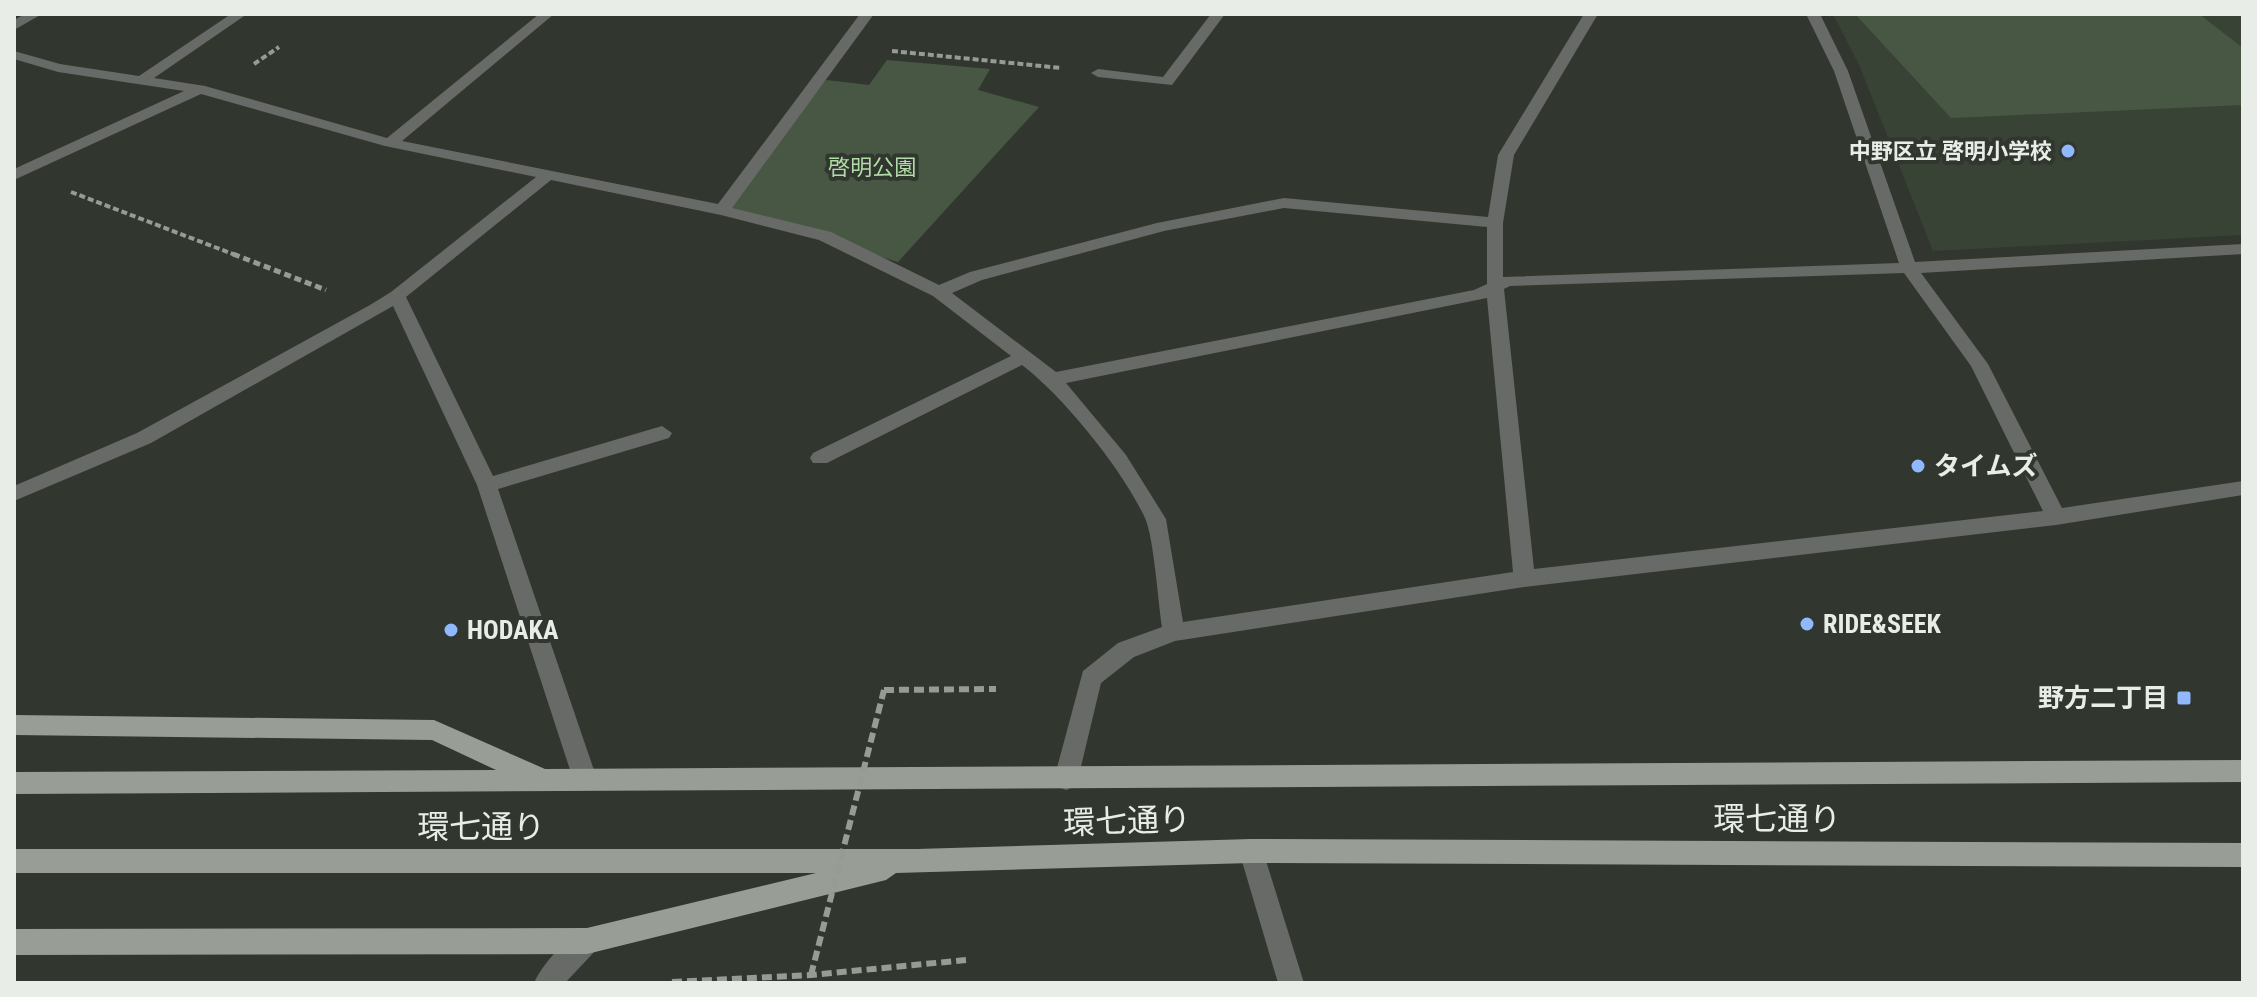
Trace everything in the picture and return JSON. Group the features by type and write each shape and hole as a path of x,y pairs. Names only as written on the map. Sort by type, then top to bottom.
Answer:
{"main road":[{"path":"14,725 434,730 544,780"},
{"name":"環七通り","path":"14,783 2243,771"},
{"name":"環七通り","path":"14,861 917,861 1251,851 2243,855"},
{"path":"14,942 587,941 917,861"}],"street":[{"path":"14,26 35,14"},
{"path":"142,80 240,14"},
{"path":"390,143 547,14"},
{"path":"722,210 867,14"},
{"path":"1098,73 1167,82 1218,14"},
{"path":"1524,579 1495,287 1495,223 1506,155 1591,14"},
{"path":"1813,14 1841,71 1909,268 1979,364 2056,517"},
{"path":"14,55 58,68 200,89 390,143 722,210 825,236 939,292 1053,379 1119,460 1156,519 1174,632"},
{"path":"18,174 200,89"},
{"path":"14,494 144,438 376,309 397,296 548,175"},
{"path":"939,292 976,276 1163,226 1284,203 1495,223"},
{"path":"1053,379 1479,295 1507,281 1909,268 2243,249"},
{"path":"397,296 487,485 585,779"},
{"path":"820,458 1023,357"},
{"path":"487,485 662,433"},
{"path":"1066,779 1091,678 1126,650 1174,632 1524,579 2056,517 2243,488"},
{"path":"1251,851 1291,983"},
{"path":"547,983 587,941"}],"path":[{"path":"843,46 1098,73"},
{"path":"18,174 376,309"},
{"path":"811,975 884,690 996,689"},
{"path":"672,982 811,975 966,960"}],"shaded area":[{"name":"中野区立 啓明小学校","path":"1833,14 2243,14 2243,235 1933,251 1860,67"}],"green space":[{"path":"1855,14 2199,14 2243,48 2243,105 1951,118"},
{"name":"啓明公園","path":"887,60 990,69 978,90 1039,107 898,262 722,210 826,80 869,85"}],"place":[{"name":"中野区立 啓明小学校","path":"2068,151"},
{"name":"タイムズ","path":"1918,466"},
{"name":"RIDE&SEEK","path":"1807,624"},
{"name":"HODAKA","path":"451,630"},
{"name":"野方二丁目","path":"2184,698"}]}
